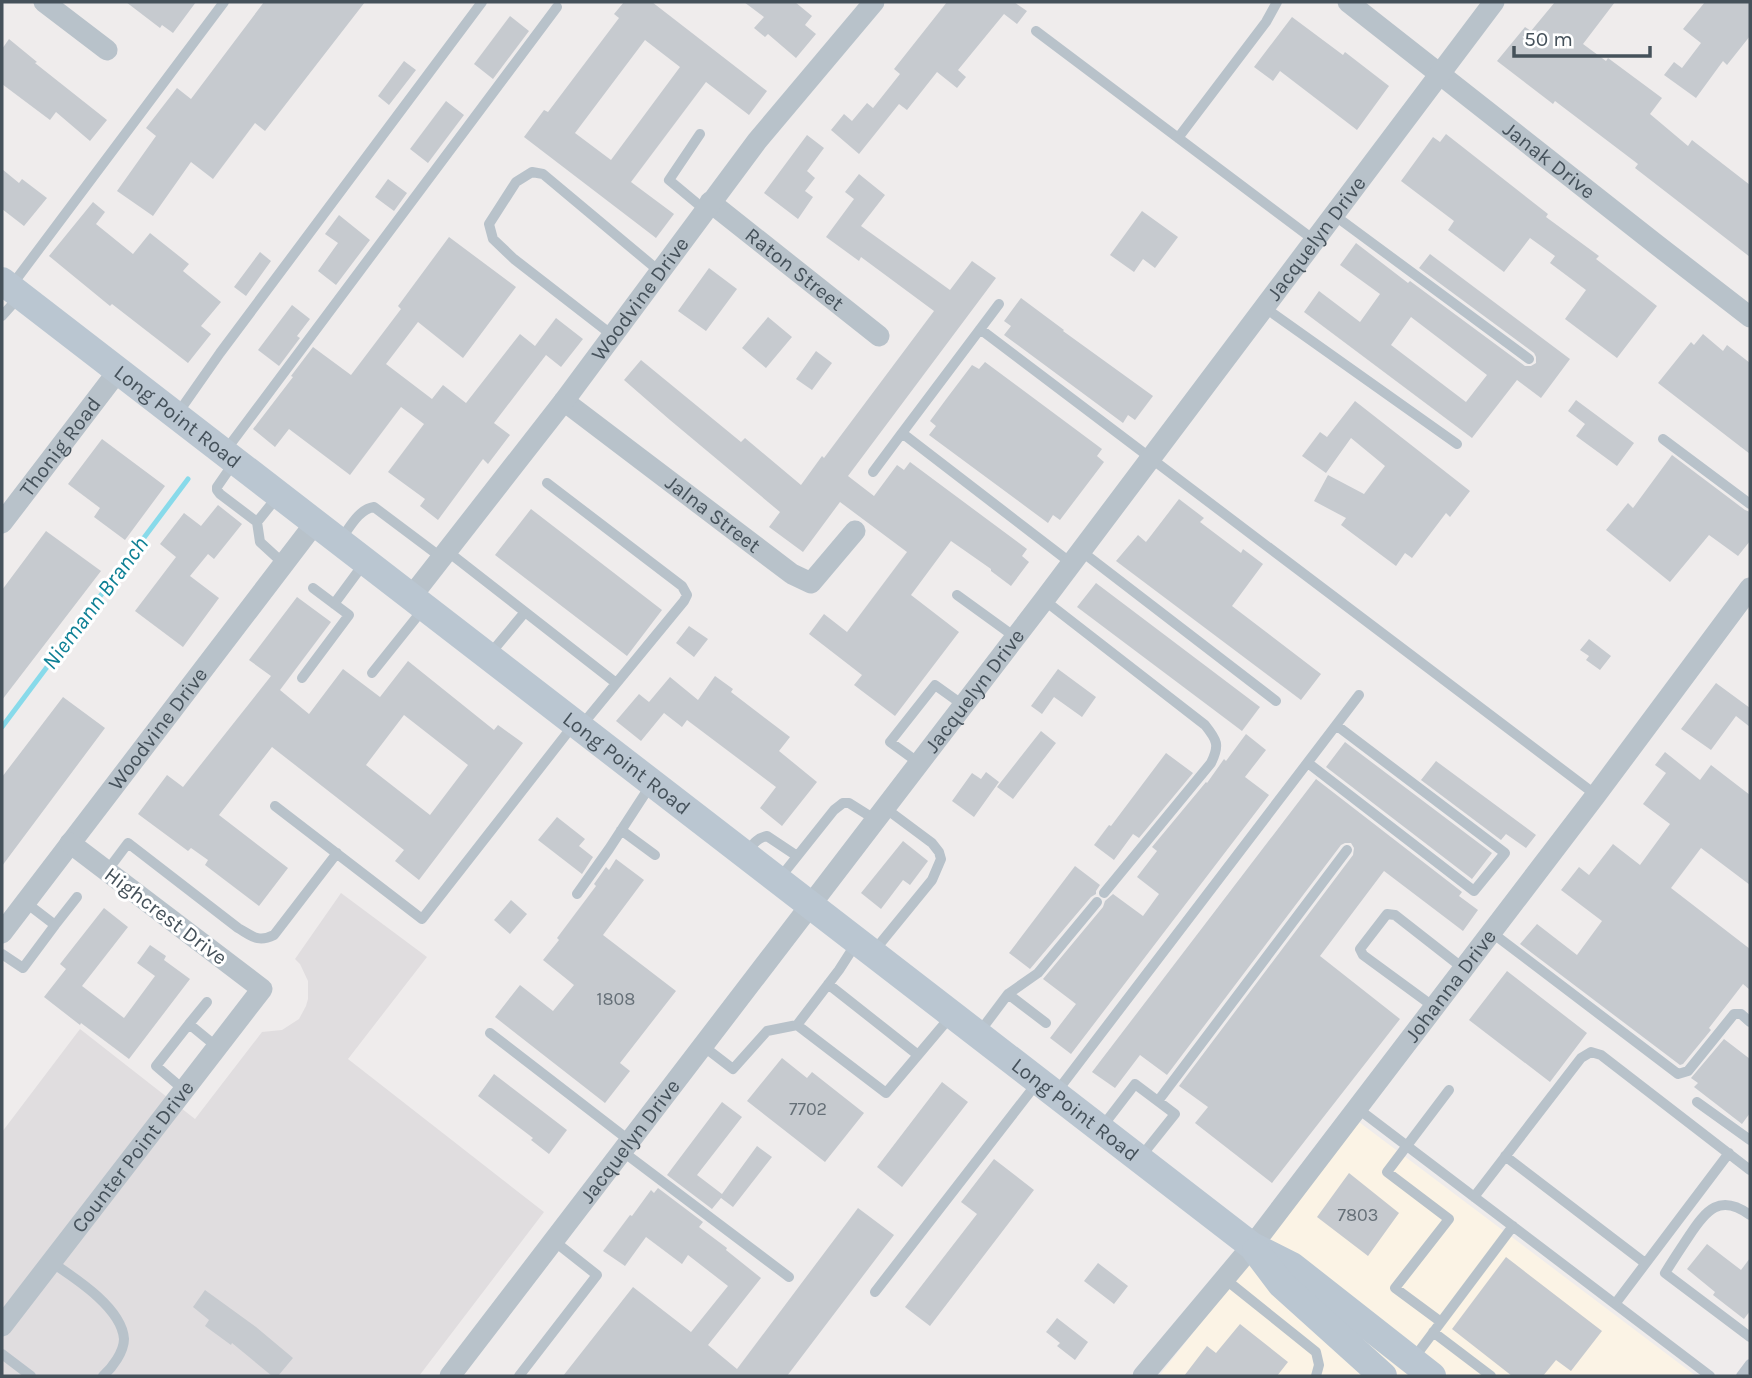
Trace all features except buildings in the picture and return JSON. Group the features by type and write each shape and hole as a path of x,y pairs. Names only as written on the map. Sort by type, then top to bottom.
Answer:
{"main road":[{"name":"Long Point Road","path":"11,288 1252,1246 1292,1266 1422,1368"},
{"name":"Long Point Road","path":"1252,1246 1324,1342 1374,1374"}],"street":[{"path":"44,2 107,51"},
{"name":"Woodvine Drive","path":"418,603 445,555 564,401 757,141 874,2"},
{"name":"Janak Drive","path":"1348,2 1750,317"},
{"name":"Jacquelyn Drive","path":"450,1376 1044,600 1494,2"},
{"name":"Raton Street","path":"708,206 879,336"},
{"name":"Thonig Road","path":"2,523 118,371"},
{"name":"Jalna Street","path":"564,401 792,574 811,583 855,531"},
{"name":"Woodvine Drive","path":"2,933 315,523"},
{"name":"Johanna Drive","path":"1143,1376 1252,1246 1596,795 1750,588"},
{"name":"Highcrest Drive","path":"70,843 262,989"},
{"name":"Counter Point Drive","path":"2,1326 262,989"}],"lane":[{"path":"2,316 11,288 224,2"},
{"path":"176,415 482,2"},
{"path":"1178,138 1266,22 1277,2"},
{"path":"284,564 260,542 257,522 217,489 230,457 557,8"},
{"path":"1036,32 1314,240"},
{"path":"700,134 668,180 708,206"},
{"path":"612,335 513,259 493,239 489,224 516,182 532,172 544,174 659,271"},
{"path":"1334,215 1529,359"},
{"path":"873,472 999,304"},
{"path":"1264,307 1457,444"},
{"path":"980,330 1596,795"},
{"path":"902,433 1276,701"},
{"path":"1663,439 1750,504"},
{"path":"275,806 422,919 577,725 617,683 687,595 682,586 547,483"},
{"path":"257,522 279,495"},
{"path":"339,541 360,513 374,506 525,612 617,683"},
{"path":"334,604 365,562"},
{"path":"302,678 349,615 313,588"},
{"path":"957,595 1015,637"},
{"path":"978,1034 1008,994 1038,974 1211,763 1217,751 1215,738 1205,725 1044,600"},
{"path":"372,673 418,603"},
{"path":"488,657 525,612"},
{"path":"919,764 890,742 935,685 963,705"},
{"path":"874,1292 1047,1088 1308,763 1359,695"},
{"path":"1308,763 1474,891 1505,853 1336,725"},
{"path":"577,894 652,783"},
{"path":"703,1046 733,1069 767,1031 797,1025 828,984 932,880 940,859 939,852 932,843 880,814 843,803 834,810 778,880"},
{"path":"621,830 655,855"},
{"path":"744,855 760,837 767,836 797,856"},
{"path":"107,871 128,843 238,928 255,938 265,940 274,935 337,853"},
{"path":"1158,1101 1347,850"},
{"path":"2,954 23,968 77,897"},
{"path":"25,902 55,925"},
{"path":"1434,1007 1363,955 1360,948 1387,914 1395,915 1464,969"},
{"path":"1491,932 1678,1074 1688,1071 1734,1014 1741,1014 1750,1022"},
{"path":"828,984 918,1055"},
{"path":"1008,994 1046,1023"},
{"path":"184,1090 156,1066 207,1002"},
{"path":"797,1025 887,1093 952,1014"},
{"path":"190,1024 217,1047"},
{"path":"490,1033 789,1277"},
{"path":"1474,1197 1581,1058 1591,1052 1601,1055 1750,1170"},
{"path":"1100,1129 1135,1084 1158,1101 1175,1114 1139,1158"},
{"path":"1441,1322 1395,1288 1449,1219 1387,1172 1449,1090"},
{"path":"1697,1102 1750,1140"},
{"path":"1357,1108 1706,1375"},
{"path":"1615,1304 1729,1153"},
{"path":"1505,1156 1646,1263"},
{"path":"1750,1215 1742,1209 1724,1204 1714,1207 1703,1215 1665,1273 1750,1337"},
{"path":"1422,1368 1433,1332 1513,1226"},
{"path":"519,1376 597,1275 554,1241"},
{"path":"51,1262 80,1282 119,1322 124,1341 114,1366 103,1376"},
{"path":"1225,1279 1324,1342 1316,1376"},
{"path":"1433,1332 1491,1376"},
{"path":"2,1354 31,1376"},
{"path":"1741,1376 1750,1364"}],"shaded area":[{"path":"341,893 427,957 348,1059 544,1212 419,1376 2,1376 2,1132 80,1029 195,1119 262,1032 282,1030 299,1019 308,999 308,981 295,959"},
{"path":"1359,1122 1696,1376 1159,1376"}],"waterway":[{"name":"Niemann Branch","path":"2,727 188,479"}]}
